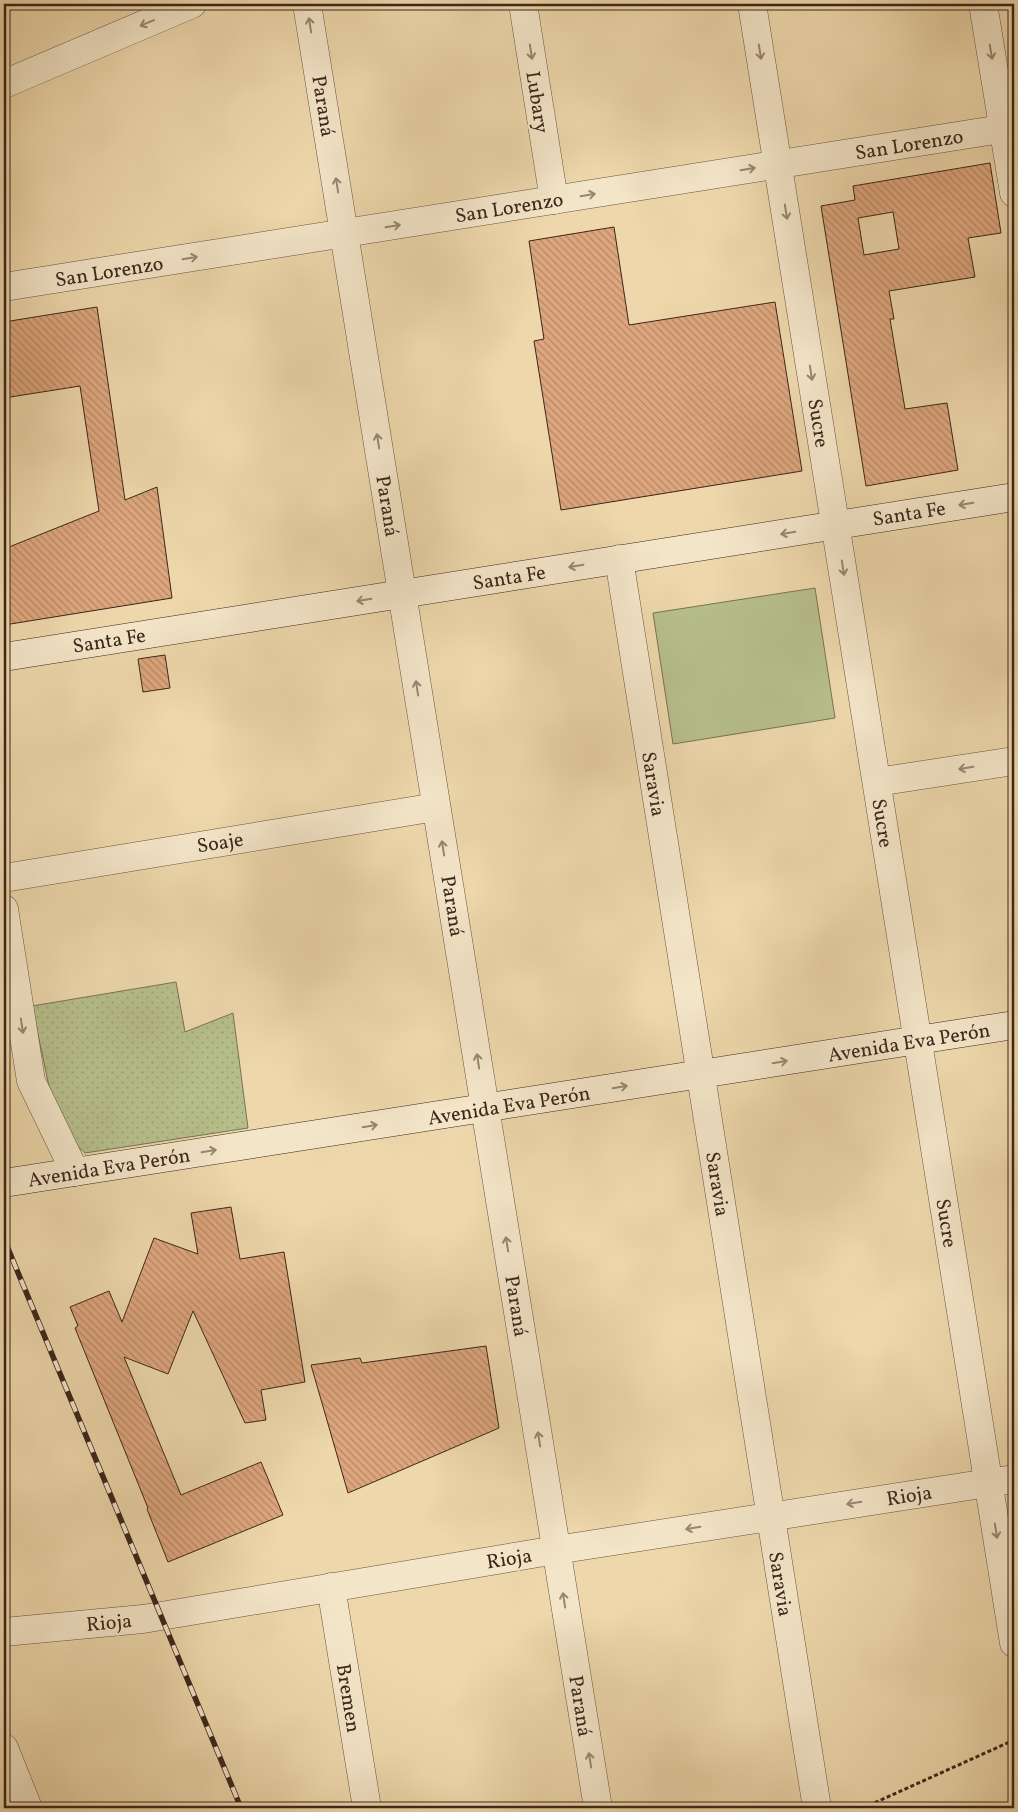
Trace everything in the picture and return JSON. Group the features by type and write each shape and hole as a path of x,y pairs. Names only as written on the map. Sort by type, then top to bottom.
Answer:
{"street":[{"path":"4,84 192,4"},
{"name":"Paraná","path":"307,4 598,1808"},
{"name":"Lubary","path":"523,4 554,200"},
{"name":"Sucre","path":"752,4 918,1041 1002,1481 1014,1643"},
{"path":"982,4 1009,128 1014,193"},
{"name":"San Lorenzo","path":"4,287 1009,128"},
{"name":"Santa Fe","path":"4,657 1014,497"},
{"name":"Saravia","path":"619,559 817,1808"},
{"path":"877,782 1014,761"},
{"name":"Soaje","path":"4,878 436,807"},
{"path":"4,909 31,1080 75,1172"},
{"name":"Avenida Eva Perón","path":"4,1183 1014,1026"},
{"name":"Rioja","path":"4,1632 143,1619 556,1550 1002,1481"},
{"name":"Bremen","path":"331,1587 367,1808"},
{"path":"4,1748 28,1808"}],"path":[{"path":"863,1808 1014,1740"}],"green space":[{"path":"815,588 835,718 673,744 653,613"},
{"path":"176,982 185,1032 233,1013 248,1128 85,1153 71,1140 50,1091 32,1006"}],"building":[{"path":"990,163 1001,233 968,238 975,277 889,291 894,319 890,319 905,409 947,403 958,470 866,486 821,206 855,200 853,186","holes":["893,212 899,249 864,255 858,218"]},
{"path":"614,227 629,325 775,302 802,471 561,510 534,341 544,339 529,241"},
{"path":"97,307 125,500 157,487 172,598 4,625 4,549 99,511 80,386 4,398 4,322"},
{"path":"165,655 170,688 143,692 138,659"},
{"path":"231,1207 240,1259 284,1252 305,1382 261,1390 266,1420 245,1423 193,1311 168,1374 124,1357 181,1495 261,1462 283,1515 168,1562 75,1328 78,1326 70,1307 109,1291 122,1322 154,1238 198,1254 191,1213"},
{"path":"486,1346 499,1428 348,1493 311,1365 360,1358 362,1363"}],"railway":[{"path":"4,1239 241,1808"}]}
